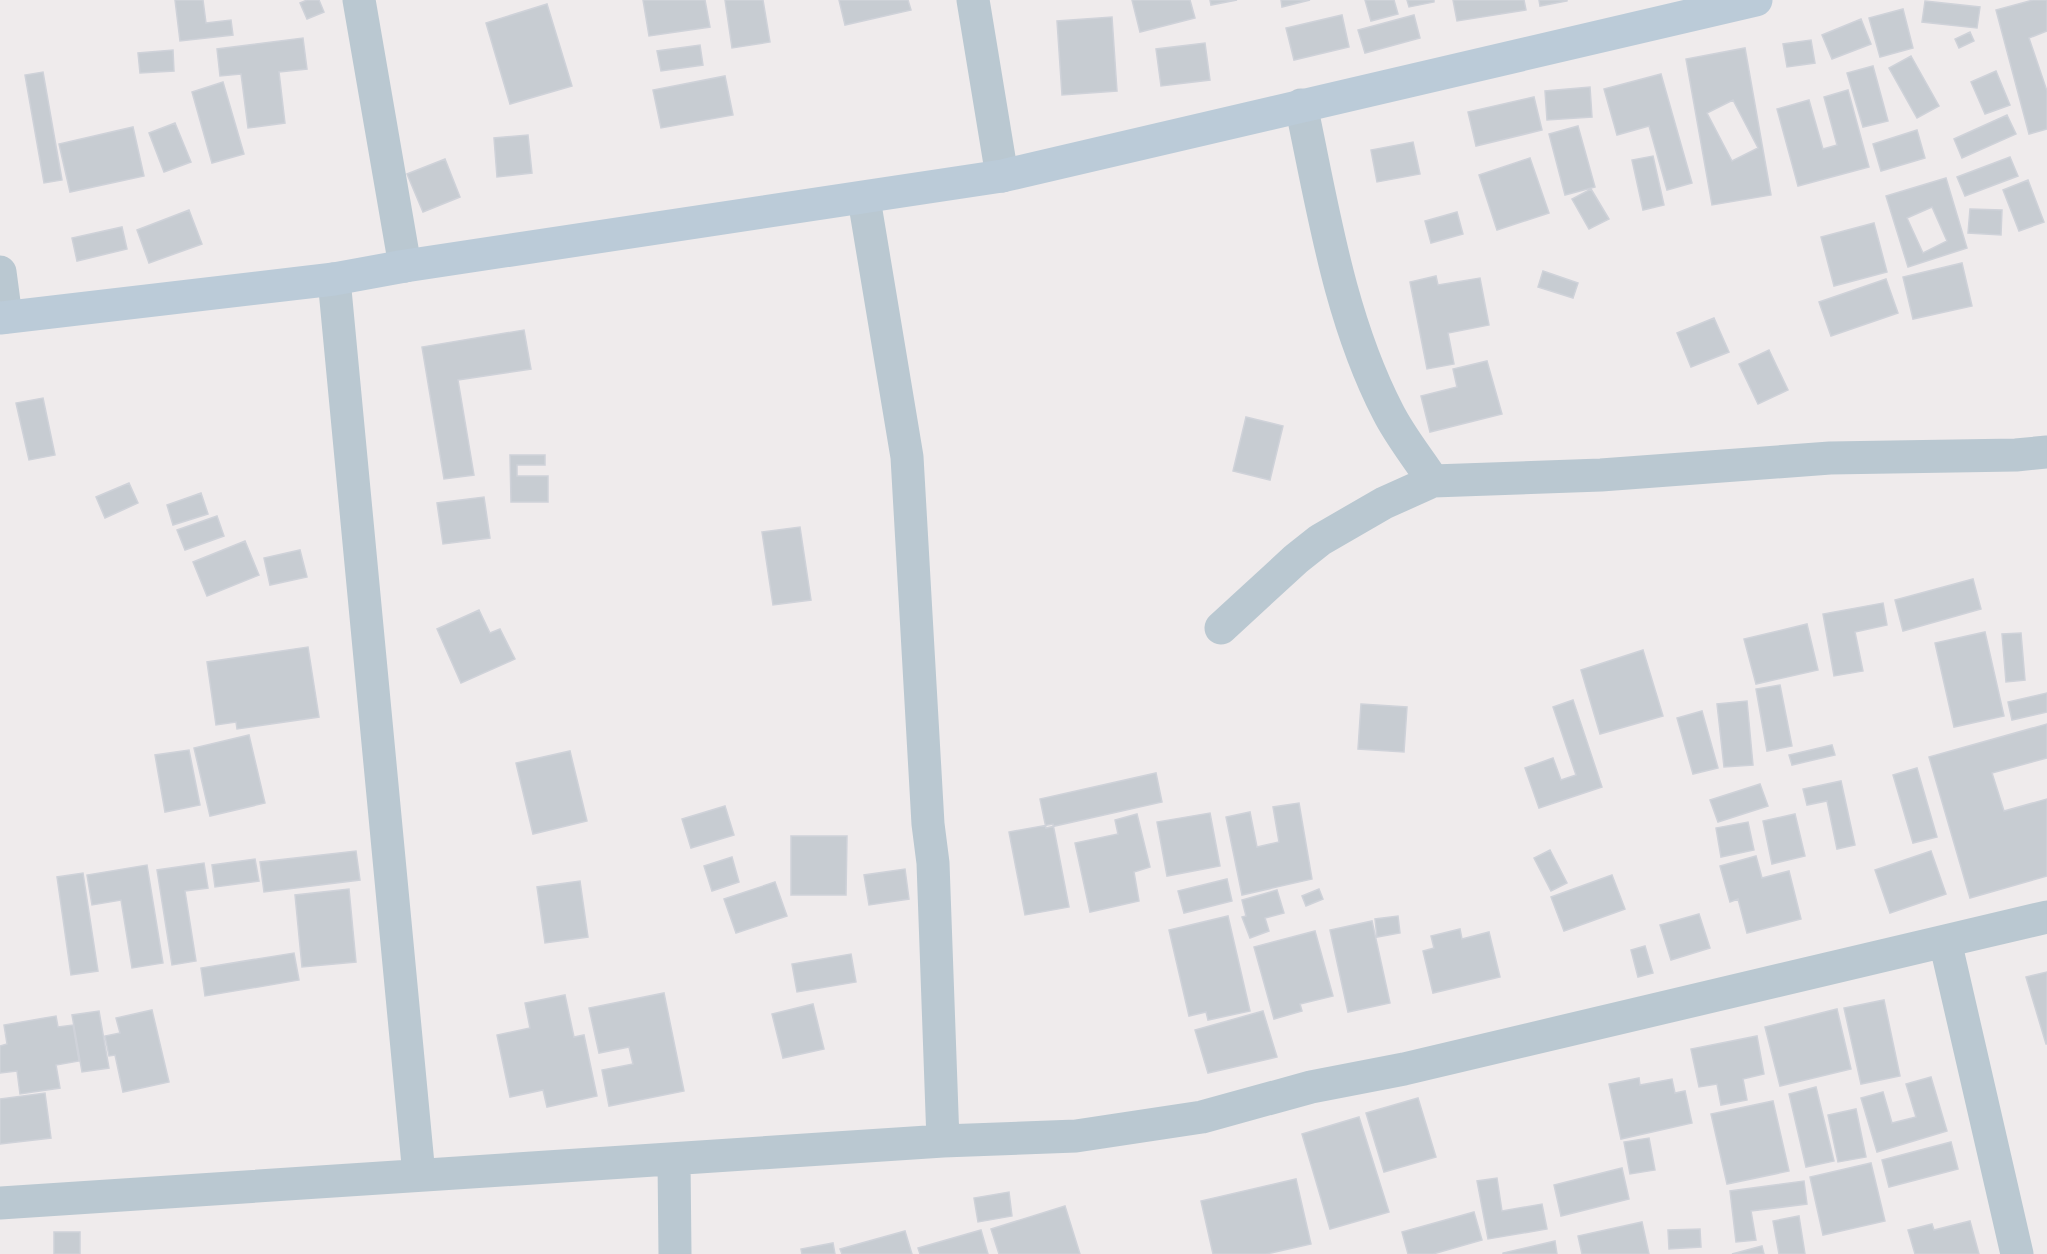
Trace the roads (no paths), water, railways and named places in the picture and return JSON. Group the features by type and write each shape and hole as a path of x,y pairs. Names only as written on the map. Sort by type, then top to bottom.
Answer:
{"street":[{"path":"359,0 405,266"},
{"path":"973,0 1002,176"},
{"path":"0,272 3,317 334,279 405,266 864,199 1002,176 1301,105 1581,43 1756,0"},
{"path":"1301,105 1332,253 1354,330 1388,412 1433,481"},
{"path":"864,199 907,457 928,824 933,863 943,1141"},
{"path":"334,279 419,1175"},
{"path":"1221,628 1320,540 1384,503 1433,481 1601,475 1830,458 2016,455 2047,452"},
{"path":"0,1203 943,1141 1076,1136 1202,1117 1311,1087 1404,1069 2047,917"},
{"path":"1945,941 2017,1254"},
{"path":"674,1160 675,1254"}]}
